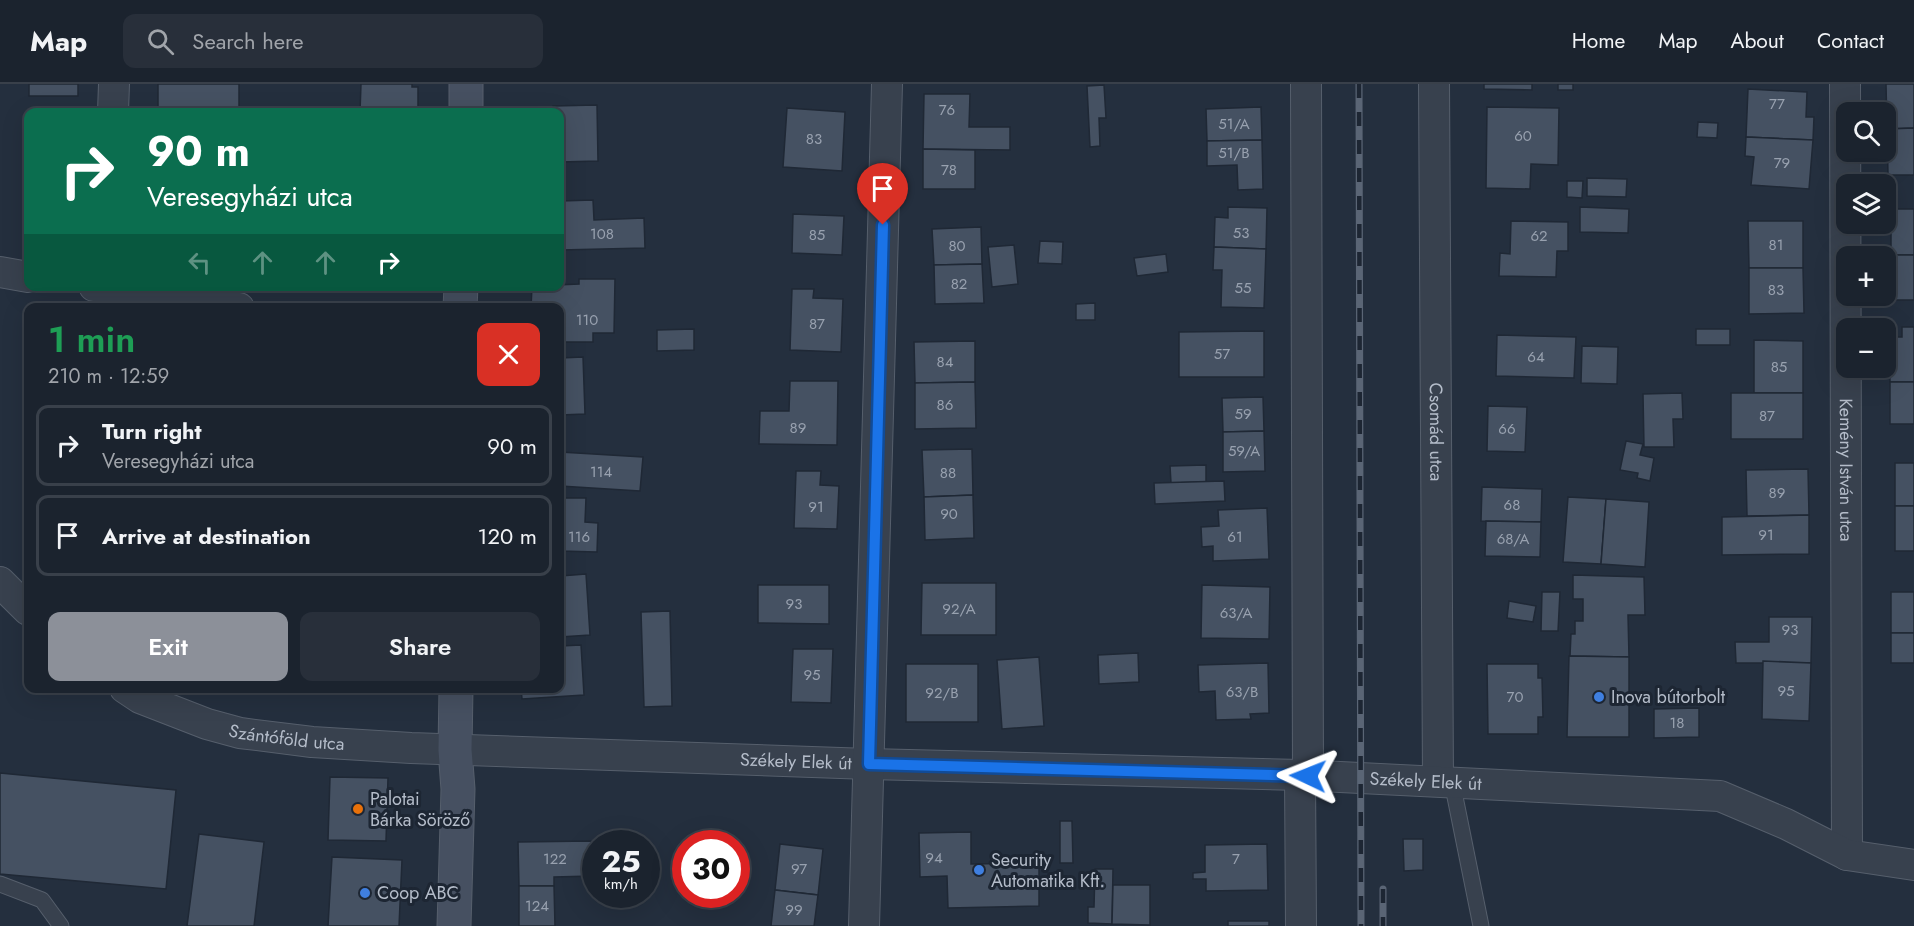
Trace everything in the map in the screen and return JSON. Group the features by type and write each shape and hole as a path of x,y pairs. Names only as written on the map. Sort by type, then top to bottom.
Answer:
{"street":[{"path":"113,108 114,84"},
{"path":"466,84 466,108"},
{"path":"864,926 887,84"},
{"path":"1301,926 1304,775 1306,84"},
{"name":"Csomád utca","path":"1434,84 1445,782"},
{"name":"Kemény István utca","path":"1845,84 1847,855"},
{"path":"0,272 24,276"},
{"path":"129,291 207,303"},
{"path":"0,582 24,606"},
{"name":"Szántóföld utca","path":"132,693 207,724 240,732 312,742 455,750"},
{"path":"454,926 458,789 455,750 456,693"},
{"name":"Székely Elek út","path":"455,750 869,764 1304,775 1720,796 1786,824 1847,855 1914,865"}],"lane":[{"path":"1445,782 1481,926"},
{"path":"0,884 42,900 61,926"}],"building":[{"path":"29,84 78,84 78,96 29,96"},
{"path":"158,84 239,84 239,108 158,108"},
{"path":"361,84 412,84 412,87 418,87 418,108 360,108"},
{"path":"1484,84 1532,84 1532,90 1484,89"},
{"path":"1558,84 1573,84 1573,90 1558,90"},
{"path":"1886,84 1914,84 1914,128 1896,129 1896,102 1886,102"},
{"path":"1104,85 1106,118 1099,118 1100,146 1090,147 1087,86"},
{"path":"1748,89 1807,92 1806,117 1814,117 1813,140 1746,137"},
{"path":"924,94 970,94 969,127 1010,127 1010,150 923,149"},
{"path":"597,105 598,161 564,162 564,108 553,108 553,106"},
{"path":"1261,107 1262,140 1207,141 1206,109"},
{"path":"1487,107 1559,108 1558,165 1531,164 1530,189 1486,188"},
{"path":"787,108 845,112 842,171 783,167"},
{"path":"1698,122 1718,123 1717,138 1697,137"},
{"path":"1914,128 1914,175 1888,174 1888,162 1896,162 1896,129"},
{"path":"1746,137 1813,140 1809,189 1751,185 1754,157 1745,156"},
{"path":"1262,140 1263,189 1238,190 1237,165 1207,166 1207,141"},
{"path":"923,149 975,150 975,189 923,189"},
{"path":"1587,178 1627,179 1626,197 1587,196"},
{"path":"1567,181 1583,181 1582,198 1567,197"},
{"path":"593,200 594,220 644,218 645,248 564,250 564,201"},
{"path":"1228,207 1267,208 1266,249 1214,247 1215,217 1228,218"},
{"path":"1580,207 1629,209 1628,233 1580,232"},
{"path":"1896,209 1914,209 1914,255 1896,255 1896,246 1891,246 1891,234 1896,234"},
{"path":"793,214 844,216 842,255 792,253"},
{"path":"1511,221 1568,222 1568,251 1557,251 1556,277 1499,276 1500,253 1510,254"},
{"path":"1748,221 1803,221 1803,268 1749,268"},
{"path":"981,227 982,264 934,265 932,229"},
{"path":"1040,241 1063,242 1062,264 1038,263"},
{"path":"1014,245 1018,284 992,287 988,247"},
{"path":"1214,247 1266,249 1264,308 1221,307 1222,270 1213,270"},
{"path":"1166,254 1168,272 1137,276 1134,258"},
{"path":"1896,255 1914,255 1914,300 1896,300"},
{"path":"982,264 984,303 935,304 934,265"},
{"path":"1749,268 1803,268 1804,313 1749,314"},
{"path":"579,279 615,279 614,333 593,333 593,342 564,342 564,303 531,303 532,291 564,291 564,285 579,284"},
{"path":"792,289 814,289 813,298 843,299 841,352 790,350"},
{"path":"1095,303 1095,320 1076,320 1076,304"},
{"path":"1902,327 1914,327 1914,382 1890,382 1890,378 1896,378 1896,337 1902,337"},
{"path":"694,329 694,350 657,351 657,330"},
{"path":"1696,329 1730,329 1730,345 1696,345"},
{"path":"1264,331 1264,377 1179,377 1179,332"},
{"path":"1497,335 1576,337 1574,378 1496,376"},
{"path":"1754,340 1803,341 1803,393 1754,393"},
{"path":"975,341 975,382 915,383 914,342"},
{"path":"1582,346 1618,347 1617,384 1581,383"},
{"path":"583,357 585,414 564,415 564,358"},
{"path":"790,381 838,381 837,445 759,444 760,411 789,411"},
{"path":"975,382 976,428 915,429 915,383"},
{"path":"1890,382 1914,382 1914,424 1890,424"},
{"path":"1682,393 1683,419 1673,419 1674,447 1644,447 1643,394"},
{"path":"1731,393 1803,393 1803,439 1731,439"},
{"path":"1263,397 1264,431 1223,432 1222,398"},
{"path":"1488,406 1527,407 1525,452 1487,451"},
{"path":"1264,431 1265,471 1223,472 1223,432"},
{"path":"1626,441 1643,444 1640,455 1654,458 1650,481 1637,478 1638,473 1620,470"},
{"path":"972,449 973,495 924,497 922,450"},
{"path":"564,452 643,457 640,491 564,486"},
{"path":"1895,463 1914,463 1914,506 1895,506"},
{"path":"1206,465 1206,482 1171,483 1170,466"},
{"path":"1808,469 1809,515 1747,516 1746,470"},
{"path":"796,471 821,471 820,485 839,486 837,529 794,528"},
{"path":"1224,481 1225,501 1155,504 1154,483"},
{"path":"1482,487 1542,489 1541,522 1481,521"},
{"path":"973,495 974,538 925,540 924,497"},
{"path":"1568,497 1606,499 1601,564 1563,562"},
{"path":"564,498 586,498 585,522 598,523 597,552 564,551"},
{"path":"1606,499 1649,502 1645,567 1601,564"},
{"path":"1895,506 1914,506 1914,551 1895,551"},
{"path":"1267,508 1269,559 1213,561 1213,546 1202,547 1201,527 1219,526 1218,510"},
{"path":"1809,515 1809,554 1722,555 1722,517"},
{"path":"1486,521 1541,522 1540,557 1485,556"},
{"path":"586,574 590,635 564,637 564,576"},
{"path":"1573,575 1644,577 1645,615 1628,615 1629,657 1570,656 1571,634 1575,634 1575,621 1583,621 1583,599 1573,599"},
{"path":"922,583 996,583 996,635 921,635"},
{"path":"758,585 829,585 829,624 758,623"},
{"path":"1202,585 1270,587 1269,639 1201,638"},
{"path":"1542,592 1560,592 1558,631 1541,631"},
{"path":"1891,592 1914,592 1914,633 1891,633"},
{"path":"1509,601 1536,606 1533,622 1507,618"},
{"path":"670,611 672,706 644,707 641,612"},
{"path":"1769,617 1812,617 1811,663 1736,663 1735,642 1769,642"},
{"path":"1891,633 1914,633 1914,663 1891,663"},
{"path":"581,645 584,695 522,699 521,693 564,693 564,646"},
{"path":"793,649 833,649 831,703 791,702"},
{"path":"1138,653 1139,682 1099,684 1098,655"},
{"name":"Inova bútorbolt","path":"1569,656 1629,657 1629,737 1567,737"},
{"path":"1039,657 1044,726 1002,729 997,660"},
{"path":"1763,661 1811,663 1809,721 1762,719"},
{"path":"1268,663 1269,713 1250,714 1251,719 1216,720 1215,691 1199,692 1198,665"},
{"path":"906,664 978,664 978,722 906,722"},
{"path":"1487,664 1538,664 1538,678 1542,678 1543,717 1538,717 1538,734 1488,734"},
{"path":"1699,708 1699,737 1654,738 1654,709"},
{"path":"0,773 176,790 166,889 0,874"},
{"name":"Palotai Bárka Söröző","path":"330,777 388,778 386,841 328,840"},
{"path":"1060,821 1072,821 1073,863 1060,863"},
{"name":"Security Automatika Kft.","path":"971,832 971,864 1039,863 1039,906 948,908 947,876 920,877 919,833"},
{"path":"199,834 264,842 254,926 187,926"},
{"path":"1403,839 1423,839 1423,870 1404,871"},
{"path":"582,841 582,876 554,877 554,886 519,886 518,842"},
{"path":"780,844 823,849 818,895 775,890"},
{"path":"1267,844 1268,890 1206,891 1206,879 1193,879 1193,873 1205,872 1205,845"},
{"name":"Coop ABC","path":"332,857 402,860 399,926 328,926"},
{"path":"1095,869 1113,869 1112,924 1088,923 1088,907 1094,907"},
{"path":"1113,885 1150,885 1150,925 1112,924"},
{"path":"519,886 554,886 555,926 519,926"},
{"path":"775,890 818,895 814,926 771,926"},
{"path":"1228,921 1269,921 1269,926 1228,926"}],"railway":[{"path":"1359,84 1361,926"},
{"path":"1383,889 1383,926"}],"place":[{"name":"Inova bútorbolt","path":"1599,697"},
{"name":"Palotai Bárka Söröző","path":"358,809"},
{"name":"Security Automatika Kft.","path":"979,870"},
{"name":"Coop ABC","path":"365,893"}],"route":[{"path":"883,225 869,764 1308,776"}]}
